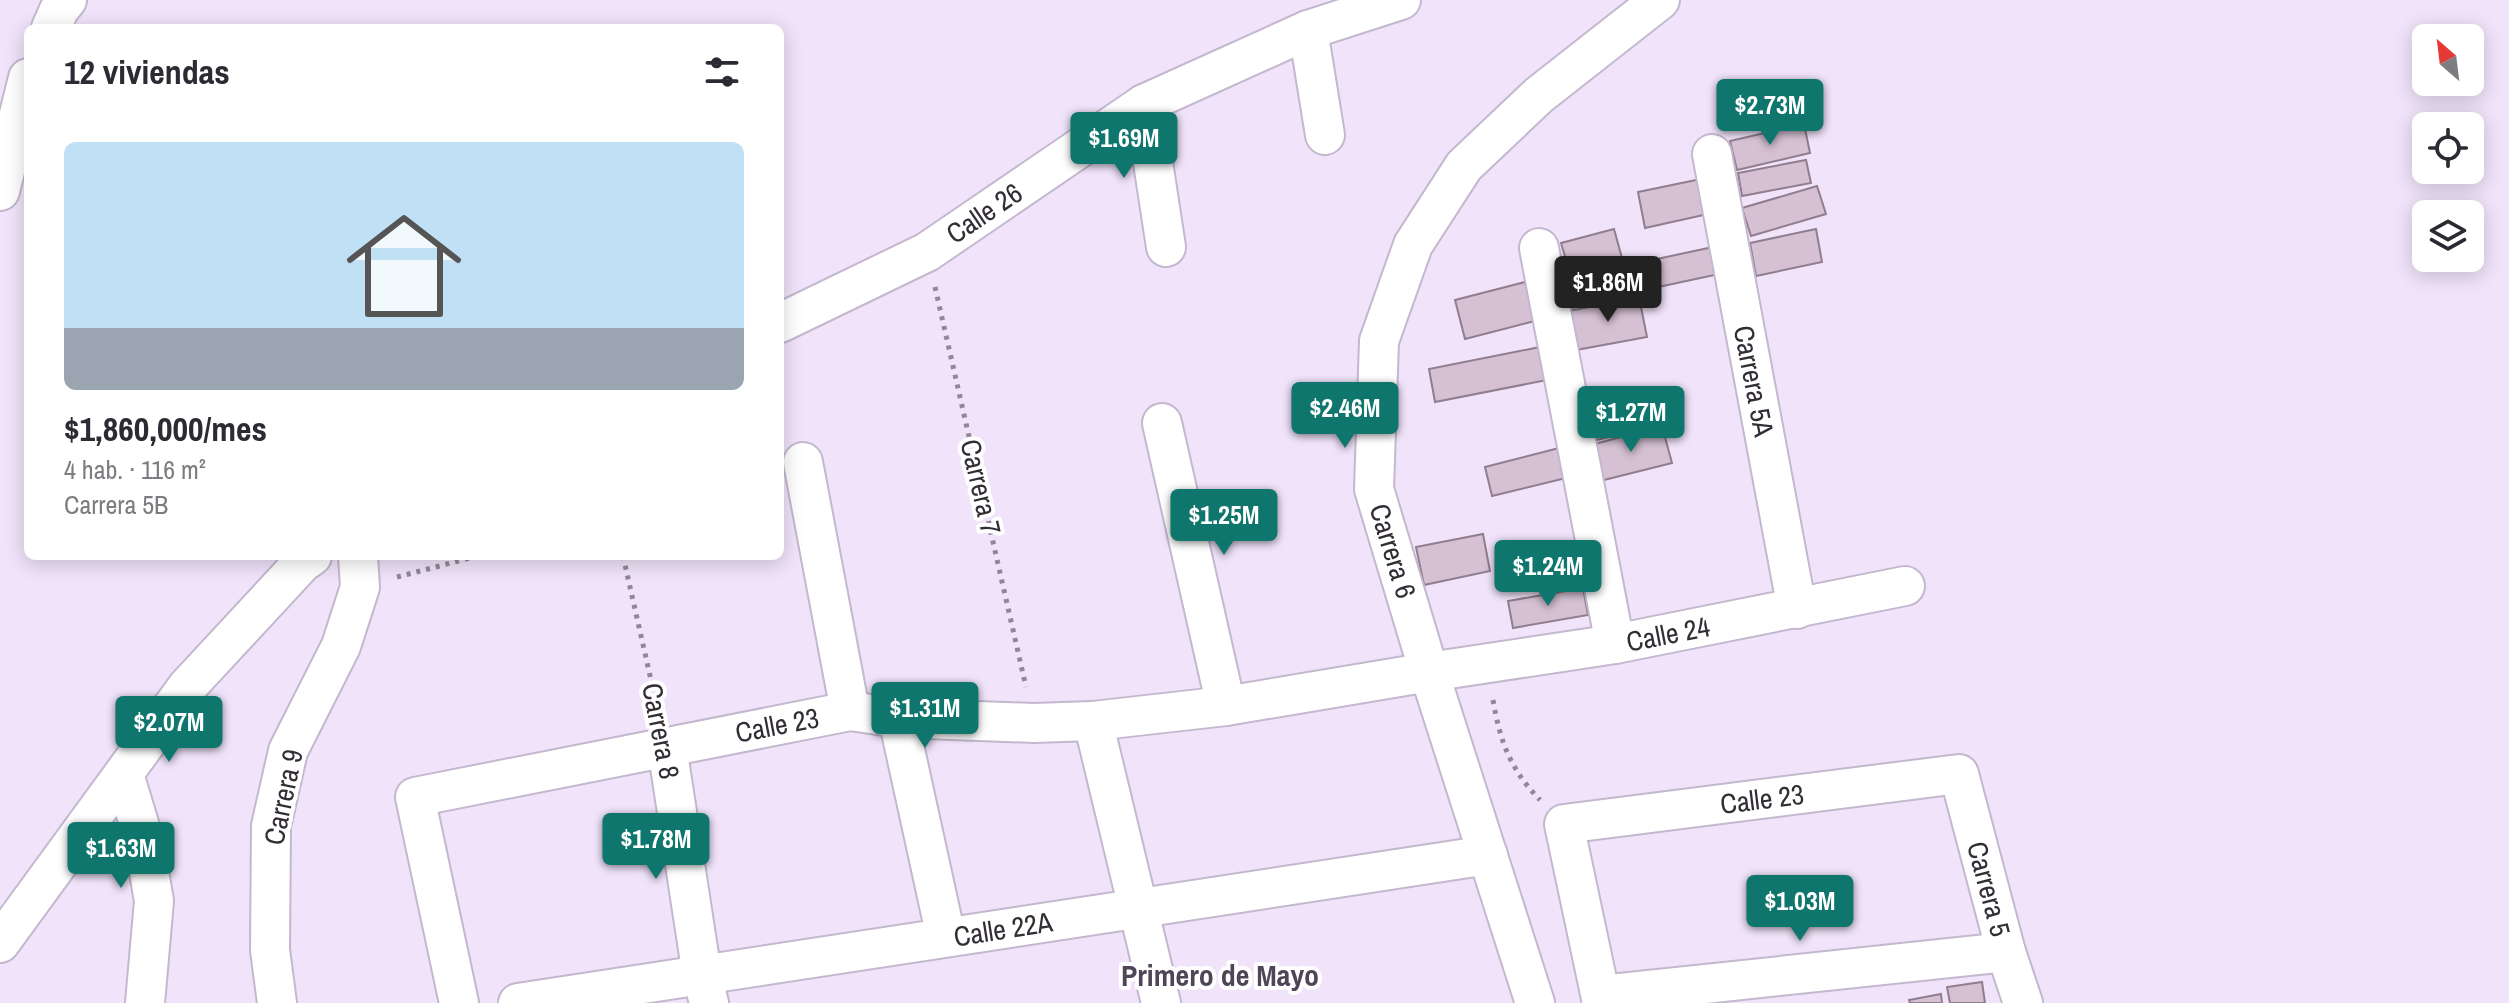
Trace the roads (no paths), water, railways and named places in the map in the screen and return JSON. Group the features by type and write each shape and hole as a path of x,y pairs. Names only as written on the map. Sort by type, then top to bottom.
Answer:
{"street":[{"path":"53,24 67,0"},
{"name":"Calle 26","path":"784,321 927,252 1144,104 1308,30 1401,0"},
{"name":"Carrera 6","path":"1535,1003 1374,489 1379,341 1413,245 1464,166 1539,95 1660,0"},
{"path":"1308,30 1325,135"},
{"path":"0,191 24,94"},
{"path":"1144,104 1166,247"},
{"name":"Carrera 5A","path":"1712,154 1797,609"},
{"path":"1539,248 1615,644"},
{"path":"1162,423 1226,706"},
{"path":"803,462 850,711"},
{"path":"0,943 187,687 306,560"},
{"name":"Carrera 9","path":"277,1003 270,950 271,826 288,751 341,646 359,572"},
{"name":"Calle 24","path":"1429,672 1615,644 1905,586"},
{"name":"Calle 23","path":"459,1003 415,797 850,711 898,718 1034,723 1093,721 1226,706 1429,672"},
{"path":"898,718 946,937"},
{"path":"1093,721 1161,1003"},
{"name":"Carrera 8","path":"667,747 705,989"},
{"path":"124,774 143,837 154,901 145,1003"},
{"name":"Calle 23","path":"1601,999 1564,824 1959,774"},
{"name":"Carrera 5","path":"1959,774 2006,952 2023,1003"},
{"name":"Calle 22A","path":"518,1003 705,989 946,937 1488,855"},
{"path":"1601,999 2006,952"}],"district":[{"name":"Primero de Mayo","path":"1220,976"}]}
